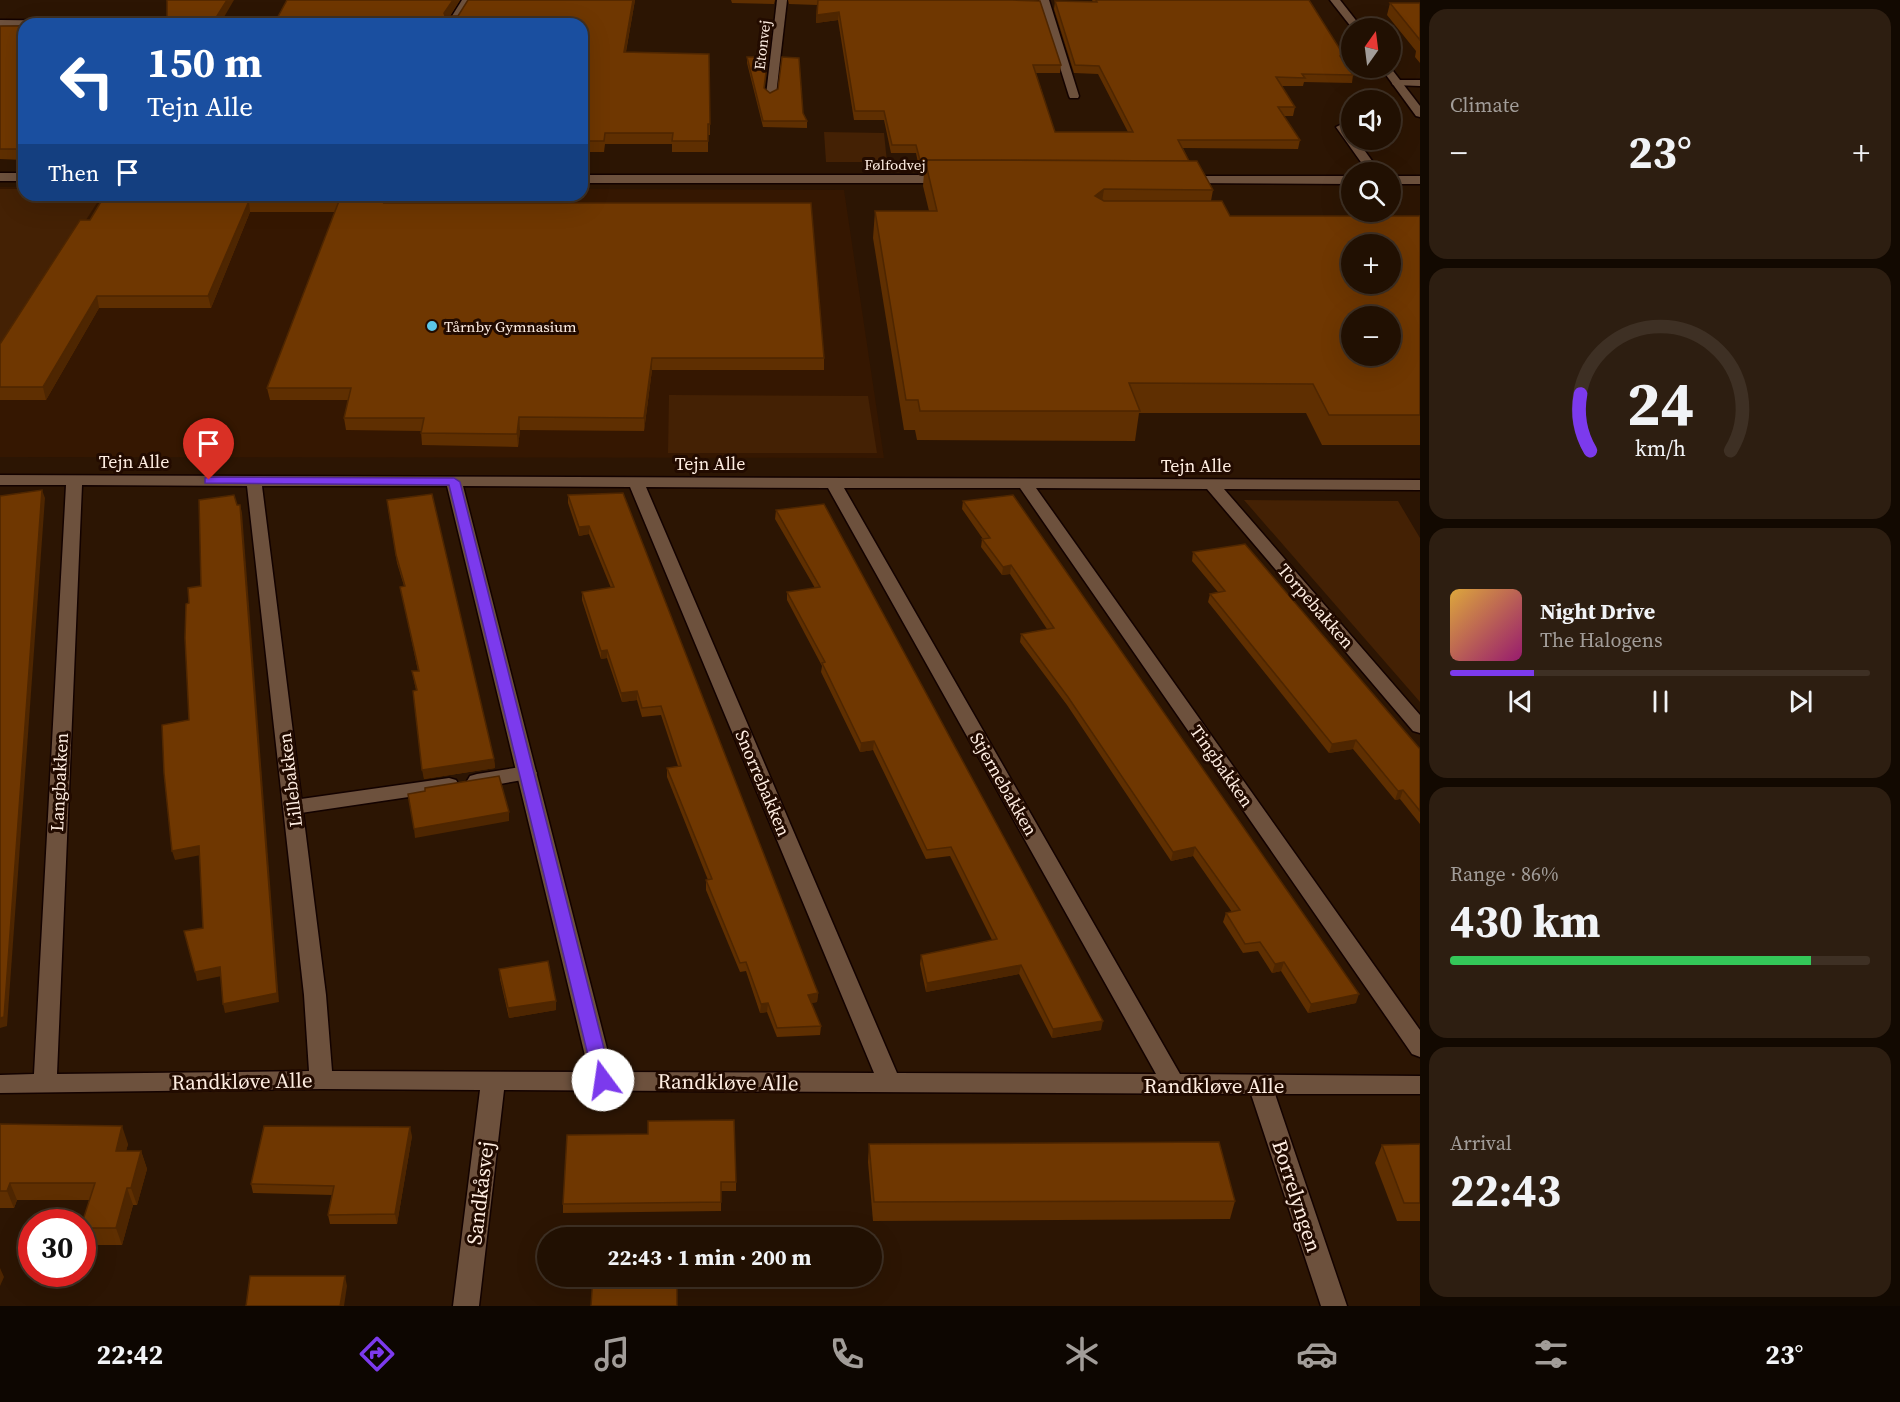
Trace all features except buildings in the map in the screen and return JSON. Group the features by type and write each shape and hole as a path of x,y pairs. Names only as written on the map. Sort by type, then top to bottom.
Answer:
{"street":[{"path":"456,18 467,0"},
{"name":"Etonvej","path":"771,95 782,0"},
{"path":"1044,0 1074,96"},
{"path":"1335,0 1349,18"},
{"path":"0,23 18,23"},
{"path":"1393,78 1420,114"},
{"path":"1397,83 1420,83"},
{"path":"0,177 18,177"},
{"name":"Følfodvej","path":"588,179 966,180"},
{"path":"1175,180 1201,185 1341,180"},
{"path":"1401,180 1420,180"},
{"name":"Tejn Alle","path":"0,480 1420,485"},
{"name":"Langbakken","path":"45,1084 74,480"},
{"name":"Lillebakken","path":"254,481 294,807 315,995 321,1080"},
{"path":"454,482 603,1080"},
{"name":"Snorrebakken","path":"636,482 890,1084"},
{"name":"Stjernebakken","path":"833,483 1174,1085"},
{"name":"Tingbakken","path":"1025,484 1420,1048"},
{"name":"Torpebakken","path":"1212,485 1420,727"},
{"path":"294,807 527,773"},
{"name":"Randkløve Alle","path":"0,1084 321,1080 603,1080 890,1084 1420,1085"},
{"name":"Sandkåsvej","path":"466,1306 493,1080"},
{"name":"Borrelyngen","path":"1260,1085 1334,1306"}],"shaded area":[{"path":"824,132 884,133 887,162 826,162"},
{"name":"Tårnby Gymnasium","path":"0,187 18,187 18,201 588,201 588,189 844,190 884,458 0,457"},
{"path":"0,189 18,189 18,201 98,201 0,354"},
{"path":"669,395 868,396 877,453 668,453"},
{"path":"1244,500 1398,501 1420,538 1420,702"}],"place":[{"name":"Tårnby Gymnasium","path":"432,326"}],"route":[{"path":"209,480 454,482 603,1080"}]}
